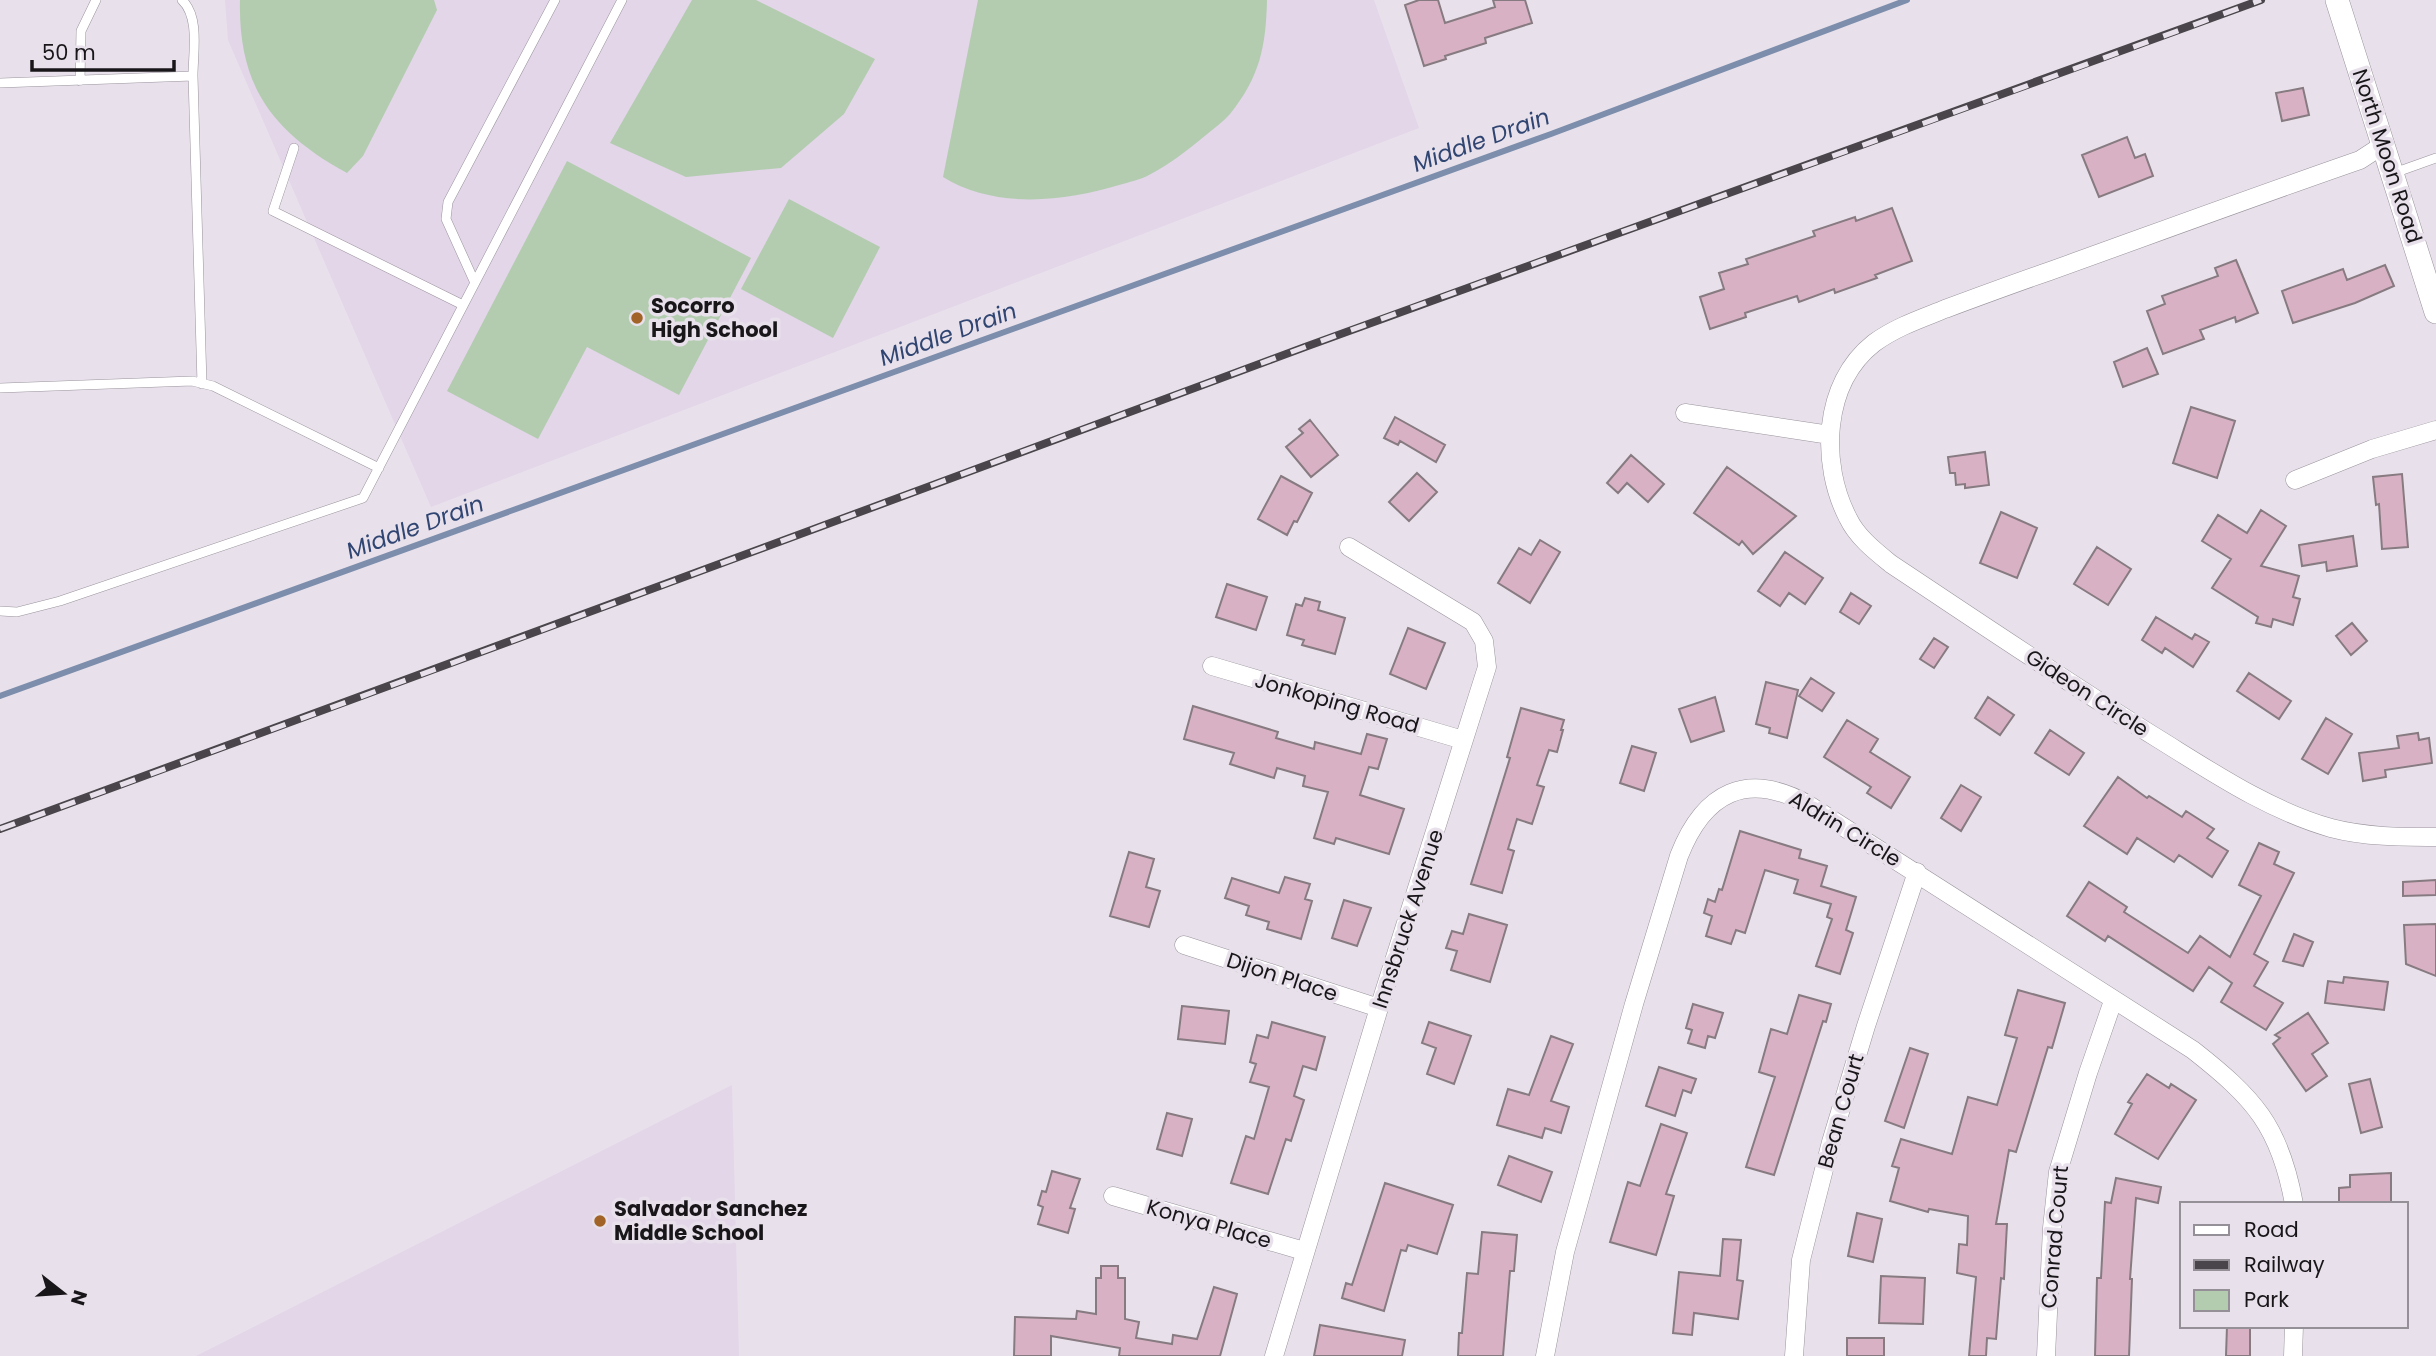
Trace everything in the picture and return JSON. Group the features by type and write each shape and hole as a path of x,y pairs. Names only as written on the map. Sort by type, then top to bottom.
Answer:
{"street":[{"name":"North Moon Road","path":"2337,0 2435,307"},
{"name":"Gideon Circle","path":"2383,145 2360,160 1898,327 1872,345 1848,375 1832,417 1830,466 1834,485 1849,521 1868,545 1891,564 2081,691 2234,785 2254,797 2330,828 2361,834 2436,836"},
{"path":"1685,413 1830,435"},
{"path":"2295,480 2372,449 2436,430"},
{"name":"Innsbruck Avenue","path":"1274,1356 1379,1008 1487,667 1486,651 1480,632 1473,622 1349,547"},
{"name":"Jonkoping Road","path":"1212,666 1463,740"},
{"name":"Aldrin Circle","path":"1545,1356 1565,1252 1679,856 1693,825 1705,811 1731,791 1759,787 1792,795 1917,872 2113,1001 2193,1050 2243,1091 2263,1116 2277,1141 2290,1178 2294,1202"},
{"name":"Bean Court","path":"1794,1356 1801,1260 1813,1212 1858,1051 1917,872"},
{"name":"Dijon Place","path":"1184,946 1379,1008"},
{"name":"Conrad Court","path":"2046,1356 2052,1228 2058,1172 2113,1001"},
{"name":"Konya Place","path":"1114,1196 1304,1251"},
{"path":"2293,1356 2294,1328"}],"lane":[{"path":"80,81 81,31 96,0"},
{"path":"181,0 187,5 194,33 202,384"},
{"path":"475,283 446,219 447,202 555,0"},
{"path":"0,611 17,612 60,601 363,498 622,0"},
{"path":"0,83 193,76"},
{"path":"294,148 273,211 463,305"},
{"path":"2392,173 2436,158"},
{"path":"0,388 192,381 213,386 379,468"}],"shaded area":[{"name":"Socorro High School","path":"225,0 1374,0 1419,128 431,507 228,40"},
{"name":"Salvador Sanchez Middle School","path":"732,1085 739,1356 196,1356"}],"green space":[{"path":"240,0 434,0 437,10 363,156 347,173 299,141 265,104 253,82 245,58"},
{"path":"692,0 756,0 875,59 844,114 781,168 686,177 610,143"},
{"path":"978,0 1267,0 1263,47 1255,74 1240,100 1221,122 1179,156 1142,178 1097,191 1030,199 985,194 943,177"},
{"path":"567,161 751,258 679,395 587,347 538,439 447,391"},
{"path":"789,199 880,247 833,338 741,289"}],"building":[{"path":"1419,0 1438,0 1445,23 1495,7 1493,0 1525,0 1532,23 1485,38 1486,43 1424,66 1405,5"},
{"path":"2303,88 2309,115 2282,121 2276,93"},
{"path":"2127,137 2135,158 2145,154 2153,176 2099,197 2082,155"},
{"path":"1892,208 1912,261 1875,275 1877,278 1835,293 1834,289 1799,302 1797,296 1745,313 1746,317 1710,329 1700,297 1724,289 1719,273 1748,264 1746,259 1815,236 1813,231 1855,217 1856,221"},
{"path":"2236,260 2258,313 2236,322 2235,317 2200,330 2204,339 2163,354 2147,311 2165,304 2162,296 2218,276 2215,268"},
{"path":"2385,265 2394,286 2355,303 2293,323 2282,291 2343,269 2347,280"},
{"path":"2147,348 2158,374 2123,387 2114,362"},
{"path":"2191,407 2235,421 2217,478 2173,463"},
{"path":"1395,417 1445,445 1436,462 1400,441 1398,445 1384,438"},
{"path":"1310,420 1338,455 1311,477 1286,447 1303,433 1299,429"},
{"path":"1985,452 1989,485 1965,488 1965,484 1956,485 1955,473 1950,473 1948,457"},
{"path":"1631,455 1664,484 1648,502 1627,483 1618,493 1607,483"},
{"path":"1727,467 1796,516 1753,554 1742,541 1739,545 1694,513"},
{"path":"1417,473 1437,492 1409,521 1389,502"},
{"path":"2402,474 2408,547 2382,549 2379,504 2376,505 2373,477"},
{"path":"1281,476 1312,493 1287,535 1258,519"},
{"path":"2261,510 2286,526 2261,566 2299,576 2293,597 2300,599 2293,625 2273,619 2271,627 2256,623 2258,617 2212,588 2231,559 2202,541 2218,515 2247,533"},
{"path":"2001,512 2037,528 2017,578 1980,563"},
{"path":"2353,536 2357,566 2327,571 2326,562 2302,566 2299,545"},
{"path":"1540,540 1560,552 1530,603 1498,583 1519,548 1531,555"},
{"path":"2097,547 2131,569 2108,605 2074,584"},
{"path":"1785,552 1823,578 1805,604 1789,593 1780,606 1758,591"},
{"path":"1227,584 1267,597 1256,630 1216,617"},
{"path":"1851,593 1871,606 1859,624 1840,612"},
{"path":"1305,598 1320,602 1318,610 1345,618 1335,654 1302,645 1304,640 1287,635 1296,604 1302,606"},
{"path":"2156,617 2192,639 2195,634 2209,642 2193,667 2165,648 2162,653 2142,640"},
{"path":"2352,623 2367,641 2351,655 2336,636"},
{"path":"1408,628 1445,643 1426,689 1390,674"},
{"path":"1934,638 1948,647 1934,668 1920,659"},
{"path":"2249,673 2291,701 2279,719 2237,691"},
{"path":"1811,678 1834,693 1822,711 1799,696"},
{"path":"1766,682 1798,690 1787,738 1769,733 1770,728 1756,724"},
{"path":"1715,697 1724,731 1691,742 1679,709"},
{"path":"1988,697 2014,715 2000,735 1975,718"},
{"path":"1193,706 1278,732 1276,738 1314,749 1315,742 1361,754 1367,734 1387,739 1378,769 1369,767 1360,795 1404,809 1389,854 1336,838 1334,844 1314,838 1328,792 1303,786 1305,776 1277,768 1274,778 1230,764 1234,753 1184,739"},
{"path":"1521,708 1564,720 1563,730 1557,752 1549,750 1537,785 1544,787 1532,824 1517,819 1508,849 1514,851 1502,893 1471,884 1510,758 1507,757"},
{"path":"2326,718 2352,734 2328,774 2302,759"},
{"path":"1847,720 1878,739 1870,752 1910,777 1891,808 1867,793 1871,787 1824,757"},
{"path":"2050,730 2084,753 2069,775 2035,753"},
{"path":"2418,733 2419,740 2429,738 2432,763 2385,770 2386,777 2363,781 2359,753 2399,748 2397,736"},
{"path":"1632,746 1656,753 1644,791 1620,783"},
{"path":"2118,777 2147,798 2149,796 2182,817 2186,811 2214,829 2207,838 2228,851 2212,877 2179,855 2174,862 2137,838 2127,854 2084,826"},
{"path":"1961,785 1981,797 1961,831 1941,818"},
{"path":"1740,831 1801,850 1799,858 1827,866 1821,886 1856,897 1846,930 1853,933 1840,974 1816,966 1832,919 1827,917 1831,904 1794,893 1798,880 1765,870 1745,933 1736,930 1731,944 1706,936 1712,916 1704,913 1708,899 1715,902 1719,889 1722,890"},
{"path":"2259,843 2279,852 2274,864 2294,873 2254,954 2268,962 2254,986 2283,1003 2266,1030 2221,1002 2232,983 2209,967 2193,991 2108,936 2105,941 2067,916 2089,882 2127,907 2124,912 2188,953 2200,936 2230,957 2261,896 2239,885"},
{"path":"1129,852 1154,859 1146,887 1160,891 1149,927 1110,916"},
{"path":"1285,877 1310,884 1305,899 1312,901 1301,939 1267,929 1269,922 1246,915 1249,906 1225,898 1232,878 1279,893"},
{"path":"2436,880 2436,895 2403,896 2403,882"},
{"path":"1344,900 1371,908 1357,946 1332,938"},
{"path":"1469,914 1507,925 1490,982 1451,970 1457,951 1446,948 1452,931 1463,934"},
{"path":"2436,924 2436,976 2406,964 2404,925"},
{"path":"2294,934 2313,942 2303,966 2283,961"},
{"path":"2344,977 2388,982 2384,1010 2325,1003 2328,981 2343,983"},
{"path":"2018,990 2065,1003 2052,1048 2048,1047 2016,1152 2009,1150 1996,1224 2007,1224 2004,1279 2001,1278 1996,1339 1987,1338 1986,1356 1969,1356 1976,1277 1957,1273 1959,1244 1967,1245 1968,1216 1929,1209 1928,1212 1890,1201 1899,1168 1892,1166 1901,1139 1952,1154 1968,1097 1997,1105 2017,1038 2005,1035"},
{"path":"1799,995 1831,1004 1826,1022 1823,1021 1774,1175 1746,1167 1775,1077 1759,1072 1771,1029 1787,1034"},
{"path":"1693,1004 1723,1013 1715,1038 1708,1036 1705,1048 1688,1043 1692,1030 1686,1028"},
{"path":"1182,1006 1229,1011 1225,1044 1178,1039"},
{"path":"2308,1013 2328,1043 2312,1054 2327,1076 2306,1091 2273,1044 2280,1038 2275,1035"},
{"path":"1272,1022 1325,1037 1316,1070 1303,1066 1294,1096 1304,1100 1291,1141 1286,1139 1268,1194 1231,1183 1246,1136 1254,1139 1269,1087 1250,1082 1256,1064 1250,1062 1257,1035 1268,1038"},
{"path":"1429,1022 1471,1036 1454,1084 1427,1074 1436,1048 1422,1043"},
{"path":"1551,1036 1573,1044 1551,1101 1569,1107 1561,1133 1545,1128 1542,1138 1497,1125 1508,1089 1529,1095"},
{"path":"1910,1048 1928,1054 1904,1128 1885,1121"},
{"path":"1659,1067 1696,1079 1691,1093 1683,1090 1675,1116 1646,1106"},
{"path":"2147,1074 2169,1088 2171,1084 2196,1100 2158,1159 2115,1134 2132,1104 2128,1102"},
{"path":"2370,1079 2382,1127 2361,1133 2349,1084"},
{"path":"1167,1113 1192,1119 1182,1156 1157,1149"},
{"path":"1661,1124 1687,1133 1666,1194 1674,1196 1656,1255 1610,1242 1628,1182 1640,1186"},
{"path":"1509,1156 1552,1172 1541,1202 1498,1185"},
{"path":"1052,1171 1080,1179 1070,1208 1075,1209 1068,1233 1038,1224 1043,1207 1038,1205 1042,1191 1046,1192"},
{"path":"2391,1173 2391,1202 2339,1202 2339,1188 2350,1187 2350,1175"},
{"path":"2116,1178 2161,1187 2158,1203 2136,1198 2130,1279 2129,1356 2095,1356 2097,1278 2101,1278 2105,1202 2111,1203"},
{"path":"1385,1183 1453,1205 1437,1254 1408,1245 1406,1251 1401,1250 1384,1311 1342,1298 1346,1283 1352,1285"},
{"path":"1857,1213 1882,1219 1873,1262 1848,1256"},
{"path":"1482,1232 1517,1235 1514,1271 1510,1271 1503,1356 1458,1356 1467,1273 1478,1274"},
{"path":"1723,1239 1741,1240 1737,1280 1743,1281 1738,1319 1694,1313 1692,1335 1673,1333 1679,1272 1720,1276"},
{"path":"1101,1266 1118,1266 1118,1278 1125,1278 1125,1319 1139,1322 1136,1338 1172,1344 1173,1335 1197,1339 1214,1287 1237,1294 1220,1356 1119,1356 1120,1348 1051,1336 1051,1356 1014,1356 1015,1317 1076,1319 1077,1311 1096,1314 1096,1278 1101,1278"},
{"path":"1881,1276 1925,1278 1923,1324 1879,1323"},
{"path":"1320,1325 1405,1340 1402,1356 1314,1356"},
{"path":"2227,1328 2250,1328 2250,1356 2226,1356"},
{"path":"1847,1338 1884,1338 1884,1356 1847,1356"}],"waterway":[{"name":"Middle Drain","path":"0,696 1551,134 1907,0"}],"railway":[{"path":"0,829 1305,347 2261,0"}],"place":[{"name":"Socorro High School","path":"637,318"},
{"name":"Salvador Sanchez Middle School","path":"600,1221"}]}
